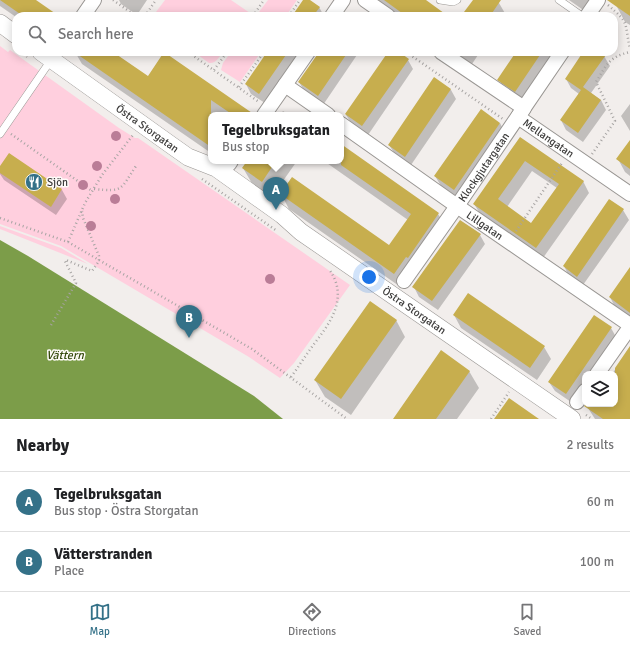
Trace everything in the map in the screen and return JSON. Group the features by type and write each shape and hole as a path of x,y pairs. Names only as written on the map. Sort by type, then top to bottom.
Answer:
{"street":[{"path":"85,12 94,0"},
{"path":"335,12 343,0"},
{"path":"365,0 382,12"},
{"path":"591,12 602,2"},
{"path":"0,24 12,32"},
{"name":"Östra Storgatan","path":"53,56 170,145 188,157 216,168 257,196 301,232 572,409"},
{"path":"266,112 305,56"},
{"name":"Mellangatan","path":"448,56 524,108 518,117 630,194"},
{"name":"Klockgjutargatan","path":"404,281 559,56"},
{"path":"285,85 324,112"},
{"name":"Lillgatan","path":"344,126 630,326"},
{"path":"599,371 630,326"}],"lane":[{"path":"440,0 452,2 457,0"},
{"path":"559,0 576,12"},
{"path":"2,132 49,56"}],"path":[{"path":"113,0 130,12"},
{"path":"148,12 156,0"},
{"path":"256,12 264,0"},
{"path":"292,12 300,0"},
{"path":"602,2 617,12"},
{"path":"618,13 627,21 630,51 618,56"},
{"path":"194,56 239,87 266,112"},
{"path":"214,70 224,56"},
{"path":"239,87 261,56"},
{"path":"586,164 615,121 596,82 612,58 617,56"},
{"path":"2,132 93,190 112,190 120,188 136,166"},
{"path":"68,242 82,211 102,174 134,132"},
{"path":"508,242 569,152"},
{"path":"51,325 76,283 65,261 66,260 92,272 99,261 99,256 83,218 82,211"},
{"path":"0,218 68,242 252,349 348,419"},
{"path":"291,377 324,330 335,311 337,302 337,288 332,274 326,266"},
{"path":"491,419 510,392"}],"shaded area":[{"path":"165,0 231,0 249,12 156,12"},
{"path":"268,0 297,0 289,12 259,12"},
{"path":"0,46 8,52 10,50 12,51 12,56 18,56 119,128 135,138 138,138 350,285 294,363 280,378 249,357 61,246 0,224"},
{"path":"199,56 220,56 214,62 209,63"},
{"path":"228,56 258,56 240,82 221,70 223,63"},
{"path":"0,226 61,248 88,264 0,229"}],"water":[{"name":"Vättern","path":"0,240 254,396 283,419 0,419"}],"building":[{"path":"0,0 36,0 53,12 17,12"},
{"path":"303,0 310,0 320,7 316,12 295,12"},
{"path":"384,0 426,0 442,12 400,12"},
{"path":"473,0 501,0 493,12 464,12"},
{"path":"607,0 630,0 630,16"},
{"path":"80,56 119,56 148,76 161,56 170,56 251,112 229,112 211,100 211,112 208,112 208,145"},
{"path":"264,56 285,56 259,94 245,84"},
{"path":"316,56 345,56 318,96 298,82"},
{"path":"385,56 405,56 409,59 362,126 345,114"},
{"path":"513,56 539,56 515,92 497,80"},
{"path":"580,56 605,56 583,87 601,100 578,133 560,120 581,90 565,79"},
{"path":"434,77 451,89 405,157 388,145"},
{"path":"481,109 500,123 454,190 434,176"},
{"path":"520,137 584,181 536,248 473,204","holes":["525,161 559,184 531,223 498,199"]},
{"path":"630,140 630,169 616,159"},
{"path":"344,146 439,213 408,258 406,257 394,274 280,194 292,177 389,245 411,214 341,165 344,164"},
{"name":"Sjön","path":"9,153 62,189 51,207 0,173 0,166"},
{"path":"245,164 274,164 262,182 242,168"},
{"path":"609,199 624,209 577,277 563,266"},
{"path":"460,220 481,234 432,301 412,287"},
{"path":"630,267 630,313 609,297"},
{"path":"468,293 545,346 530,368 453,315"},
{"path":"370,301 397,320 341,399 314,380"},
{"path":"594,315 612,327 566,394 548,382"},
{"path":"630,346 630,419 603,419 585,407 618,407 618,371 615,371 615,368"},
{"path":"441,350 470,371 436,419 393,419"},
{"path":"509,398 539,419 494,419"}],"place":[{"name":"Sjön","path":"34,182"},
{"name":"Tegelbruksgatan","path":"276,210"},
{"name":"Vätterstranden","path":"189,338"}]}
